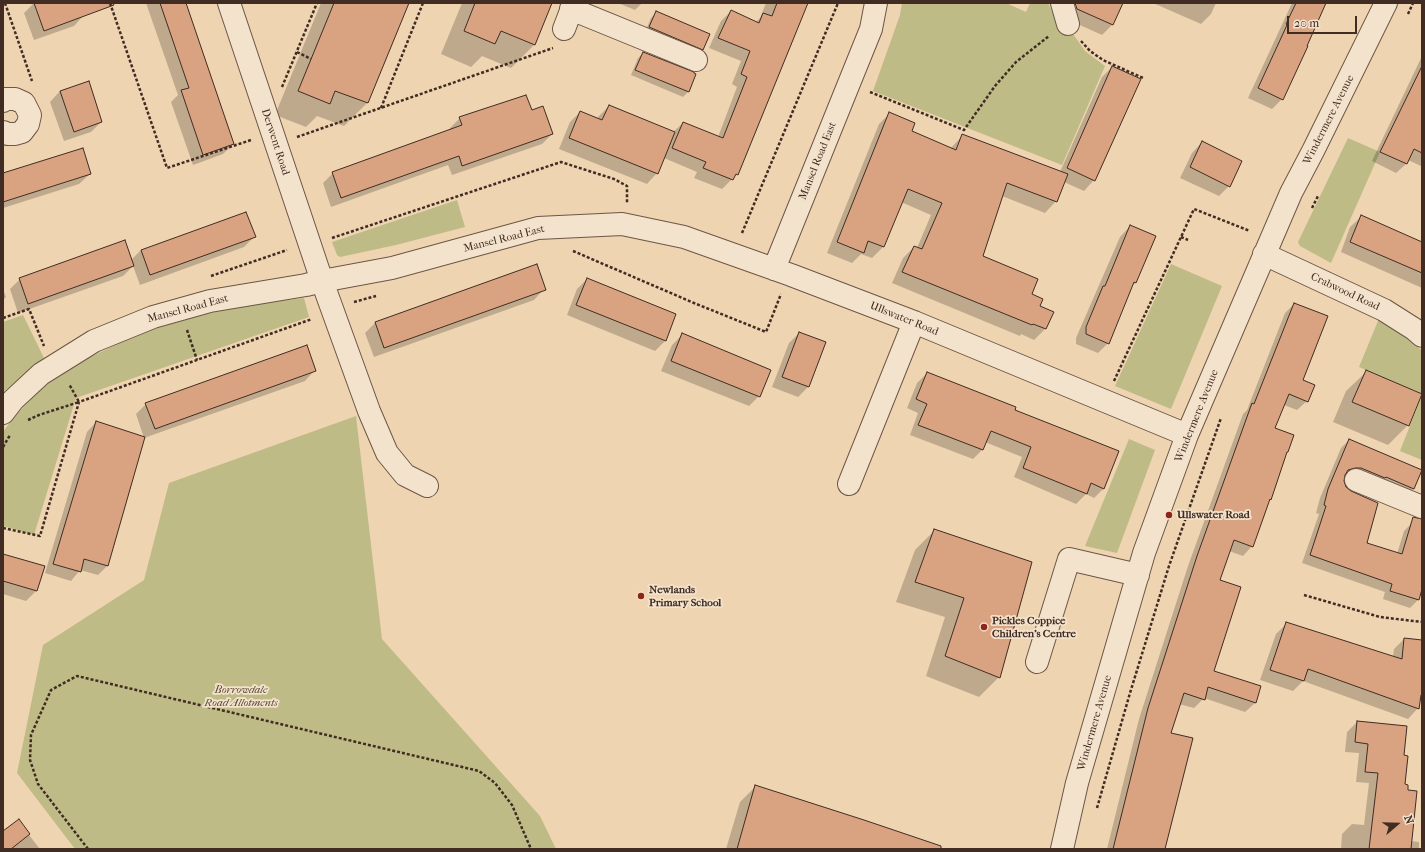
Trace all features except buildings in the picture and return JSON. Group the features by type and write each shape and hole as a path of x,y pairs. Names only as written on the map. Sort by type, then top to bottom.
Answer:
{"street":[{"name":"Derwent Road","path":"229,3 332,310 369,411 387,453 405,475 427,486"},
{"name":"Mansel Road East","path":"8,422 13,400 42,374 94,341 152,317 210,301 306,285 322,280 392,268 538,228 622,224 684,237 774,269 872,29 876,3"},
{"path":"1062,3 1068,24"},
{"name":"Windermere Avenue","path":"1062,849 1077,783 1144,553 1187,436 1291,193 1386,3"},
{"path":"570,14 696,60"},
{"path":"3,132 15,134 22,132 28,124 30,115 24,103 15,99 4,98"},
{"name":"Crabwood Road","path":"1267,247 1384,310 1414,329 1422,336"},
{"name":"Ullswater Road","path":"774,269 914,322 1187,436"},
{"path":"849,484 914,322"},
{"path":"1356,480 1422,507"},
{"path":"1037,662 1069,559 1138,575"}],"path":[{"path":"5,3 33,82"},
{"path":"110,3 167,168 380,109 555,48 570,14"},
{"path":"279,93 317,3"},
{"path":"380,109 422,3"},
{"path":"740,238 838,3"},
{"path":"849,84 964,130 995,86 1016,62 1044,40 1068,24 1090,51 1103,60 1143,78"},
{"path":"297,52 311,59"},
{"path":"330,239 561,162 614,179 627,186 627,207"},
{"path":"1105,401 1194,209 1267,247"},
{"path":"1181,238 1188,240"},
{"path":"208,277 292,248"},
{"path":"570,249 694,303 766,332 782,292 788,295"},
{"path":"27,420 305,322 343,305 381,295"},
{"path":"38,349 49,342"},
{"path":"3,528 40,536 79,402"},
{"path":"1096,810 1169,566 1222,417"},
{"path":"3,447 8,422"},
{"path":"1304,595 1380,617 1422,622"},
{"path":"88,849 38,784 30,760 31,735 51,690 77,676 479,771 495,783 512,805 531,849"}],"green space":[{"path":"902,3 1006,3 1026,12 1030,3 1048,3 1064,34 1071,31 1085,51 1105,66 1062,165 873,91 900,15"},
{"path":"1348,138 1380,152 1331,263 1300,246 1298,242"},
{"path":"457,200 465,227 396,245 340,257 337,255 332,242"},
{"path":"1171,264 1222,286 1171,409 1115,386"},
{"path":"304,298 309,317 76,398 34,535 3,526 3,432 13,418 43,387 78,363 138,334 184,319 246,305"},
{"path":"23,315 44,358 3,392 3,322"},
{"path":"1380,316 1412,341 1422,351 1422,394 1359,367"},
{"path":"1422,395 1422,460 1400,451"},
{"name":"Borrowdale Road Allotments","path":"356,416 382,639 540,816 556,849 75,849 17,773 43,645 144,580 169,483"},
{"path":"1129,439 1155,450 1117,553 1085,546"}],"place":[{"name":"Ullswater Road","path":"1169,515"},
{"name":"Newlands Primary School","path":"641,596"},
{"name":"Pickles Coppice Children's Centre","path":"984,627"}]}
